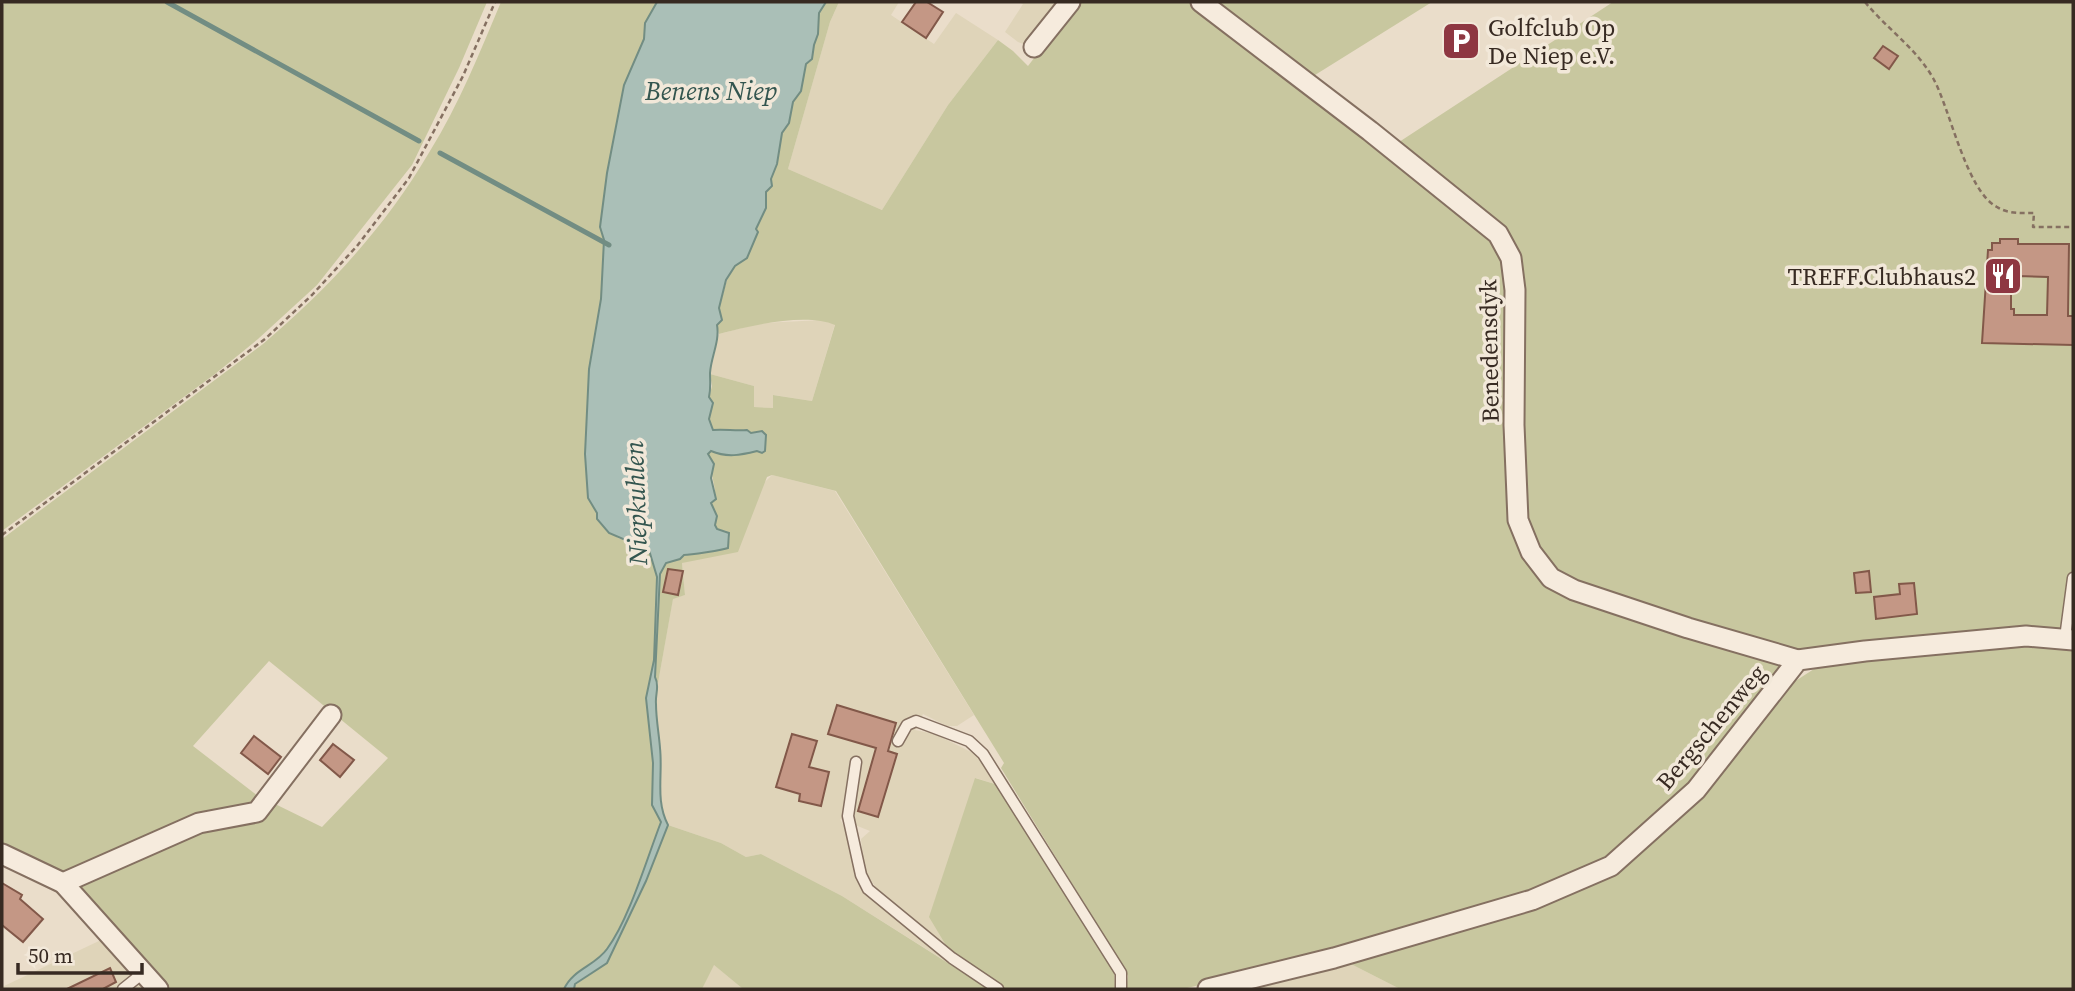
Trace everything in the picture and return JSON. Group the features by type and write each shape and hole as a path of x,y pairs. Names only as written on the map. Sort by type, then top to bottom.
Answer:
{"street":[{"path":"1034,47 1070,2"},
{"name":"Benedensdyk","path":"1201,2 1370,131 1498,234 1511,258 1515,290 1514,425 1518,520 1531,552 1551,578 1574,590 1688,628 1798,660"},
{"name":"Bergschenweg","path":"1208,989 1334,958 1532,900 1611,866 1696,790 1798,660 1865,651 2013,638 2069,639"},
{"path":"63,883 200,822 257,813 331,715"},
{"path":"2,854 63,883 158,989"}],"lane":[{"path":"2069,639 2073,578"},
{"path":"898,741 907,725 916,721 969,741 984,754 1121,973 1121,989"},
{"path":"856,762 848,816 862,876 869,889 952,958 998,989"},
{"path":"122,989 143,973"}],"path":[{"path":"2,535 265,339 358,246 409,178 463,76 495,2"},
{"path":"1865,2 1910,49 1933,79 1964,158 1982,192 1995,207 2009,212 2034,213 2033,227 2073,227"}],"shaded area":[{"path":"839,2 899,2 891,15 934,44 956,13 998,40 948,105 882,210 788,169 830,22"},
{"path":"1019,2 1066,2 1031,47 1018,42 1005,32 1023,4"},
{"path":"823,320 835,324 812,401 774,395 773,408 754,407 754,386 710,374 719,334 761,323"},
{"path":"772,475 835,491 974,715 957,726 947,726 923,714 915,730 935,734 977,755 998,785 976,778 950,952 878,891 864,869 861,839 870,831 840,819 873,898 958,969 842,896 761,854 746,857 721,843 668,825 663,814 659,795 660,751 655,700 673,598 685,595 682,563"},
{"path":"101,940 148,989 2,989 2,987"},
{"path":"1349,963 1400,989 1241,989"},
{"path":"713,964 743,989 702,989"}],"green space":[{"path":"5,2 487,2 459,68 412,165 317,285 215,374 2,531 2,7"},
{"path":"501,2 657,2 645,23 644,39 624,85 600,227 604,240 601,299 589,369 585,454 588,498 618,538 649,550 657,577 654,660 646,698 653,763 652,805 661,822 630,905 615,936 602,955 573,977 564,989 165,989 73,893 80,882 271,802 322,827 388,758 269,661 193,746 263,800 65,875 2,845 2,539 263,344 311,301 355,255 395,205 441,133"},
{"path":"826,2 839,2 830,22 788,169 882,210 948,105 998,40 1028,66 1077,2 1432,2 1307,80 1396,144 1613,2 2073,2 2073,632 1800,656 1688,786 1609,858 1529,893 1330,954 1183,989 1126,989 1128,976 1116,955 1001,768 1004,763 836,491 772,475 767,477 738,552 682,563 685,595 673,599 658,683 655,677 659,574 662,566 688,555 728,548 730,537 727,531 717,529 710,503 715,490 708,454 711,451 728,455 757,451 762,453 747,430 713,430 709,424 712,403 709,397 712,386 710,374 754,386 754,407 773,408 773,395 812,401 835,325 823,321 793,320 719,334 717,325 721,320 719,308 727,280 735,266 747,258 758,232 756,229 766,208 766,192 777,164 782,133 789,123 793,102 801,91 806,64 812,59 818,34 819,12"},
{"path":"2024,643 2073,647 2073,989 1400,989 1349,963 1615,871 1783,689 1814,669 1839,659"},
{"path":"975,778 998,785 1114,969 1115,989 1002,989 950,952 929,917"},
{"path":"668,825 721,843 746,857 761,854 842,896 989,989 743,989 714,965 702,989 574,989 575,985 607,963 646,881"}],"water":[{"name":"Benens Niep","path":"657,2 826,2 819,13 818,34 812,59 806,64 801,91 793,102 789,123 782,133 777,164 771,179 772,186 766,192 766,208 756,229 758,232 747,258 735,266 726,280 719,308 722,320 717,325 710,373 709,397 713,403 709,419 713,430 747,430 751,433 762,431 766,435 765,451 728,455 711,451 708,454 714,464 711,478 716,499 711,503 717,516 715,525 717,529 729,533 728,548 684,555 666,563 660,574 656,710 661,758 661,797 668,825 646,881 607,963 575,984 574,989 564,989 573,977 602,955 615,937 630,906 661,822 652,805 653,763 646,698 654,660 657,577 649,550 609,533 597,519 597,513 588,498 585,454 589,369 601,299 604,240 600,227 607,173 624,85 644,39 645,23"}],"building":[{"path":"916,2 927,2 943,12 926,38 902,22"},
{"path":"1883,46 1898,56 1889,69 1874,58"},
{"path":"2000,239 2018,239 2018,244 2069,244 2068,316 2073,316 2073,345 1982,343 1988,250 1992,250 1992,243 2000,243","holes":["2017,276 2048,277 2047,315 2014,315 2014,309 2011,309 2011,281 2017,281"]},
{"path":"668,569 683,571 678,595 663,592"},
{"path":"1869,571 1871,592 1856,593 1854,573"},
{"path":"1914,583 1917,614 1876,619 1874,597 1900,594 1899,584"},
{"path":"837,705 896,723 888,751 897,754 878,817 858,811 876,748 828,734"},
{"path":"792,734 817,741 809,767 829,772 821,806 799,801 800,794 776,787"},
{"path":"254,736 281,757 268,774 241,753"},
{"path":"333,744 354,760 340,777 320,760"},
{"path":"2,883 22,895 20,899 43,919 23,942 2,925"},
{"path":"110,968 116,982 103,989 67,989"}],"waterway":[{"path":"167,2 419,141"},
{"path":"440,153 609,245"}],"place":[{"name":"Golfclub Op De Niep e.V.","path":"1461,41"},
{"name":"TREFF.Clubhaus2","path":"2003,276"}],"water label":[{"name":"Niepkuhlen","path":"636,503"}]}
